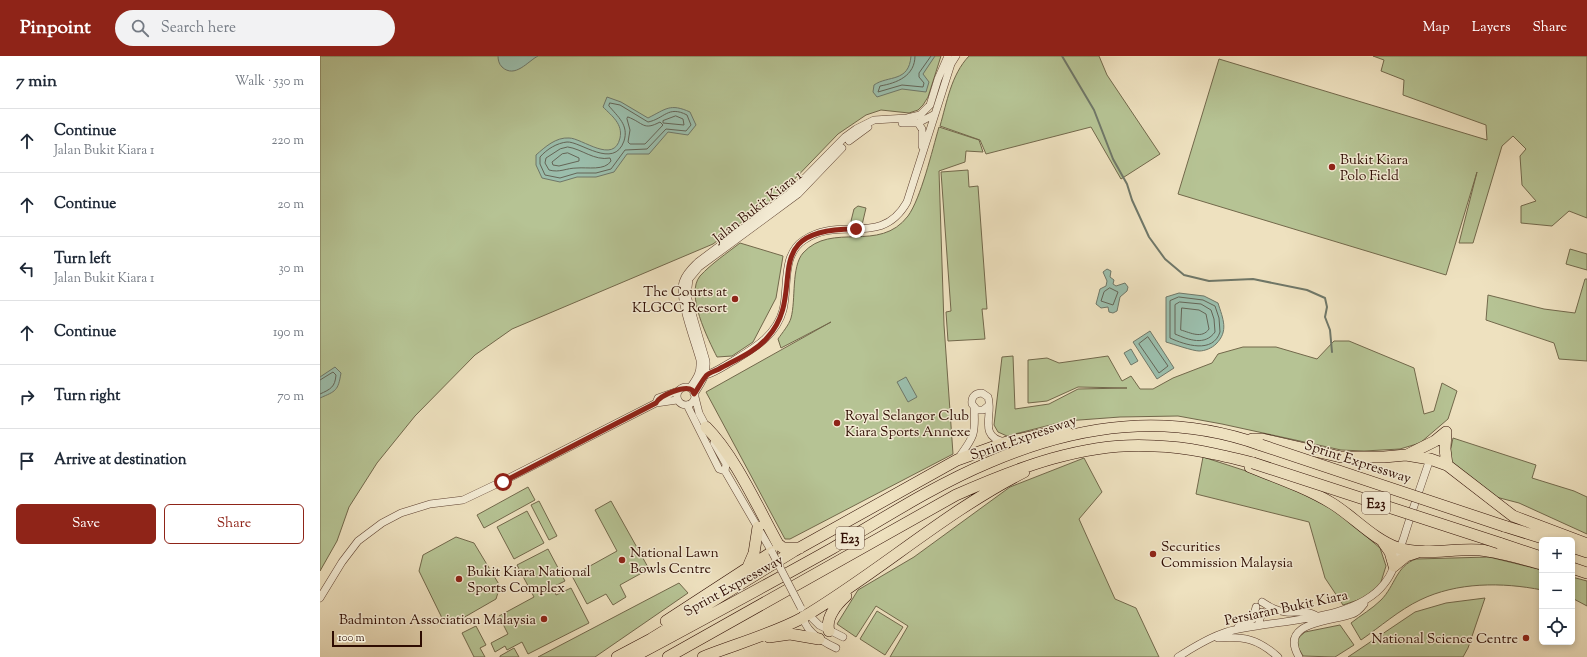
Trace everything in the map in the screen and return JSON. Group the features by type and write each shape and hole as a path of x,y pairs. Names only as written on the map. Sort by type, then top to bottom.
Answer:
{"highway":[{"name":"Sprint Expressway","path":"625,656 832,548 929,492 990,462 1073,433 1112,427 1148,425 1188,429 1244,439 1539,537"},
{"path":"706,427 714,435 737,470 778,544 783,548 800,548"},
{"path":"625,656 800,548 957,460 1007,442 1057,431 1073,433"},
{"path":"1406,455 1435,441 1446,432 1445,449 1447,465"},
{"path":"1244,439 1262,439 1341,458 1384,458 1406,455 1430,459 1447,465 1513,516 1587,544"},
{"name":"Sprint Expressway","path":"668,657 956,495 1004,474 1068,455 1106,448 1154,445 1196,450 1253,462 1539,557"},
{"path":"1196,450 1240,464 1312,492 1343,510 1383,542 1390,552 1394,566 1406,556 1421,551"},
{"path":"703,657 753,638 853,585 972,502 1043,463"},
{"path":"748,568 754,553 758,527"},
{"path":"1383,542 1400,548 1421,551 1479,550 1539,563"},
{"path":"1575,548 1587,552"},
{"path":"625,656 641,638 772,552"},
{"path":"1575,569 1587,574"},
{"path":"1575,572 1587,574"},
{"path":"829,631 828,625 834,608 851,591 853,585"},
{"path":"753,638 790,634 819,639"}],"street":[{"name":"Jalan Bukit Kiara 1","path":"693,393 701,369 700,360 682,295 683,282 688,272 698,262 790,193 856,129 874,120 908,118 920,115 930,105 938,79 948,56"},
{"path":"677,400 681,404 687,405 692,403 693,393 706,375 758,347 775,327 783,312 788,265 793,252 803,240 826,230 840,228 874,228 897,217 907,202 951,64 956,56"},
{"name":"Jalan Bukit Kiara 1","path":"706,375 706,361 687,296 689,279 699,267 798,194 851,139 873,124 918,123 935,114"},
{"path":"918,123 923,134 922,154"},
{"path":"656,403 658,398 685,388 693,393 699,413 726,464 725,471 772,552 803,612 811,631 819,639 836,648"},
{"path":"677,400 678,391"},
{"path":"957,460 972,440 974,434 974,408 972,399 979,393 988,397 987,425 989,430 1000,441 1007,442"},
{"path":"320,598 342,562 358,541 382,523 401,513 430,504 463,500 503,482 656,403 677,400"},
{"path":"687,405 719,469 725,471"},
{"path":"974,408 984,410 988,406"},
{"name":"Persiaran Bukit Kiara","path":"1178,657 1198,645 1225,632 1316,616 1351,608 1369,598 1384,585 1394,566 1430,459"},
{"path":"1299,657 1294,642 1296,634 1306,625 1353,614 1369,598"},
{"path":"1225,632 1251,622 1256,614 1259,604 1287,612 1311,613 1316,616"},
{"path":"803,612 819,625 843,638"},
{"path":"1258,626 1262,612"},
{"path":"1214,638 1237,637 1249,640 1266,647 1278,657"}],"shaded area":[{"path":"320,56 941,56 928,97 918,110 909,113 881,110 866,115 838,134 784,190 713,244 512,329 475,355 415,416 377,463 349,507 337,541 320,571"},
{"path":"969,56 1099,56 1107,75 1160,154 1121,179 1091,127 986,154 980,140 940,126 954,80 963,63"},
{"name":"Bukit Kiara Polo Field","path":"1373,56 1587,56 1587,218 1569,211 1552,226 1521,223 1521,206 1536,201 1522,185 1520,156 1526,149 1513,136 1502,146 1473,243 1459,243 1477,172 1446,275 1178,194 1219,59 1487,140 1486,125 1403,95 1404,80 1381,71 1384,60"},
{"name":"Royal Selangor Club Kiara Sports Annexe","path":"939,127 979,140 983,152 966,151 965,162 939,171 944,325 953,454 790,539 785,539 706,392 831,322 781,348 778,339 791,318 795,275 799,259 803,253 815,244 828,239 870,236 883,233 896,227 908,216 913,208 926,174"},
{"path":"968,170 969,187 978,186 987,309 982,309 985,339 948,341 946,312 951,311 941,172"},
{"path":"858,206 866,208 862,225 852,223 851,221 854,209"},
{"name":"The Courts at KLGCC Resort","path":"740,243 783,256 776,298 753,342 732,356 717,357 708,339 696,305 696,284 704,272"},
{"path":"1570,249 1587,254 1587,270 1566,264"},
{"path":"1585,279 1587,279 1587,361 1559,359 1554,343 1486,320 1488,295 1544,309 1575,313"},
{"path":"1334,341 1349,341 1414,368 1424,414 1434,411 1442,383 1457,391 1448,419 1420,443 1400,449 1364,451 1341,450 1178,416 1120,417 1066,421 1007,436 998,432 994,425 1002,357 1013,356 1015,409 1049,404 1078,389 1127,388 1078,387 1047,401 1028,403 1028,360 1047,358 1059,363 1108,356 1122,381 1131,376 1140,389 1153,389 1173,378 1212,363 1218,354 1243,347 1276,347 1317,359"},
{"path":"1453,438 1536,465 1532,478 1574,491 1587,497 1587,534 1519,503 1496,497 1448,462"},
{"path":"1203,457 1280,482 1335,510 1380,548 1386,566 1380,585 1364,598 1343,605 1325,578 1309,522 1196,494"},
{"path":"1084,458 1102,492 1079,519 1115,599 1136,608 1159,657 890,657 908,626 876,606 856,637 837,624 858,590 914,557 1010,487"},
{"name":"Bukit Kiara National Sports Complex","path":"528,487 535,500 484,528 477,515"},
{"path":"539,501 557,536 549,540 531,505"},
{"name":"National Lawn Bowls Centre","path":"611,501 649,569 620,585 626,597 613,605 606,594 587,604 572,576 617,551 595,510"},
{"path":"527,511 544,543 514,559 497,527"},
{"name":"Bukit Kiara National Sports Complex","path":"456,537 474,543 500,586 496,599 456,622 442,618 419,571 423,555"},
{"name":"Badminton Association Malaysia","path":"548,549 565,581 553,587 556,595 571,588 589,623 528,654 522,642 507,650 505,646 495,652 491,643 508,634 499,616 534,597 517,565"},
{"path":"1489,557 1539,569 1539,589 1527,587 1480,585 1434,594 1412,604 1361,640 1351,623 1381,600 1386,595 1404,566 1416,559"},
{"path":"1575,578 1587,581 1587,606 1575,600"},
{"path":"679,583 688,593 595,657 538,657"},
{"path":"1485,598 1468,648 1463,657 1348,657 1415,612 1446,603"},
{"path":"877,611 903,627 885,655 860,639"},
{"path":"1340,625 1354,645 1335,657 1303,656 1298,647 1297,639 1305,632"},
{"name":"Badminton Association Malaysia","path":"476,626 486,645 480,648 485,657 474,657 462,633"},
{"name":"Badminton Association Malaysia","path":"514,648 519,657 500,657 500,656"}],"water":[{"path":"498,56 538,56 521,68 512,71 507,70 500,65"},
{"path":"911,56 935,56 923,74 929,82 926,92 902,89 877,97 873,92 874,85 897,77 906,71"},
{"path":"607,97 621,102 648,118 668,108 683,109 690,112 696,125 688,135 668,132 649,154 627,154 614,172 596,177 577,177 560,182 542,178 536,165 536,155 555,141 564,138 575,139 605,150 617,146 620,138 620,129 613,117 603,107"},
{"path":"1107,269 1111,271 1110,277 1114,280 1113,284 1116,286 1125,283 1128,287 1127,291 1120,297 1117,311 1113,313 1109,312 1108,307 1101,308 1096,304 1100,289 1106,286 1107,281 1103,272"},
{"path":"1179,293 1204,296 1218,303 1224,330 1220,339 1212,347 1199,351 1166,342 1166,297"},
{"path":"1150,331 1174,368 1157,379 1133,342"},
{"path":"1131,349 1138,361 1131,365 1124,353"},
{"path":"335,367 341,373 339,384 333,392 320,398 320,377"},
{"path":"906,377 917,397 908,402 897,382"}],"waterway":[{"path":"1062,56 1094,110 1113,159 1127,184 1132,200 1149,237 1165,259 1184,275 1209,281 1253,279 1307,290 1325,298 1327,307 1325,317 1330,330 1332,352"}],"place":[{"name":"Bukit Kiara Polo Field","path":"1332,167"},
{"name":"The Courts at KLGCC Resort","path":"735,299"},
{"name":"Royal Selangor Club Kiara Sports Annexe","path":"837,423"},
{"name":"Securities Commission Malaysia","path":"1153,554"},
{"name":"National Lawn Bowls Centre","path":"622,560"},
{"name":"Bukit Kiara National Sports Complex","path":"459,579"},
{"name":"Badminton Association Malaysia","path":"544,619"},
{"name":"National Science Centre","path":"1526,638"}],"route":[{"path":"503,482 656,403 658,398 662,396 678,391 682,388 690,388 694,394 706,375 758,347 775,327 783,312 788,265 797,246 803,240 826,230 840,228 856,229"}]}
